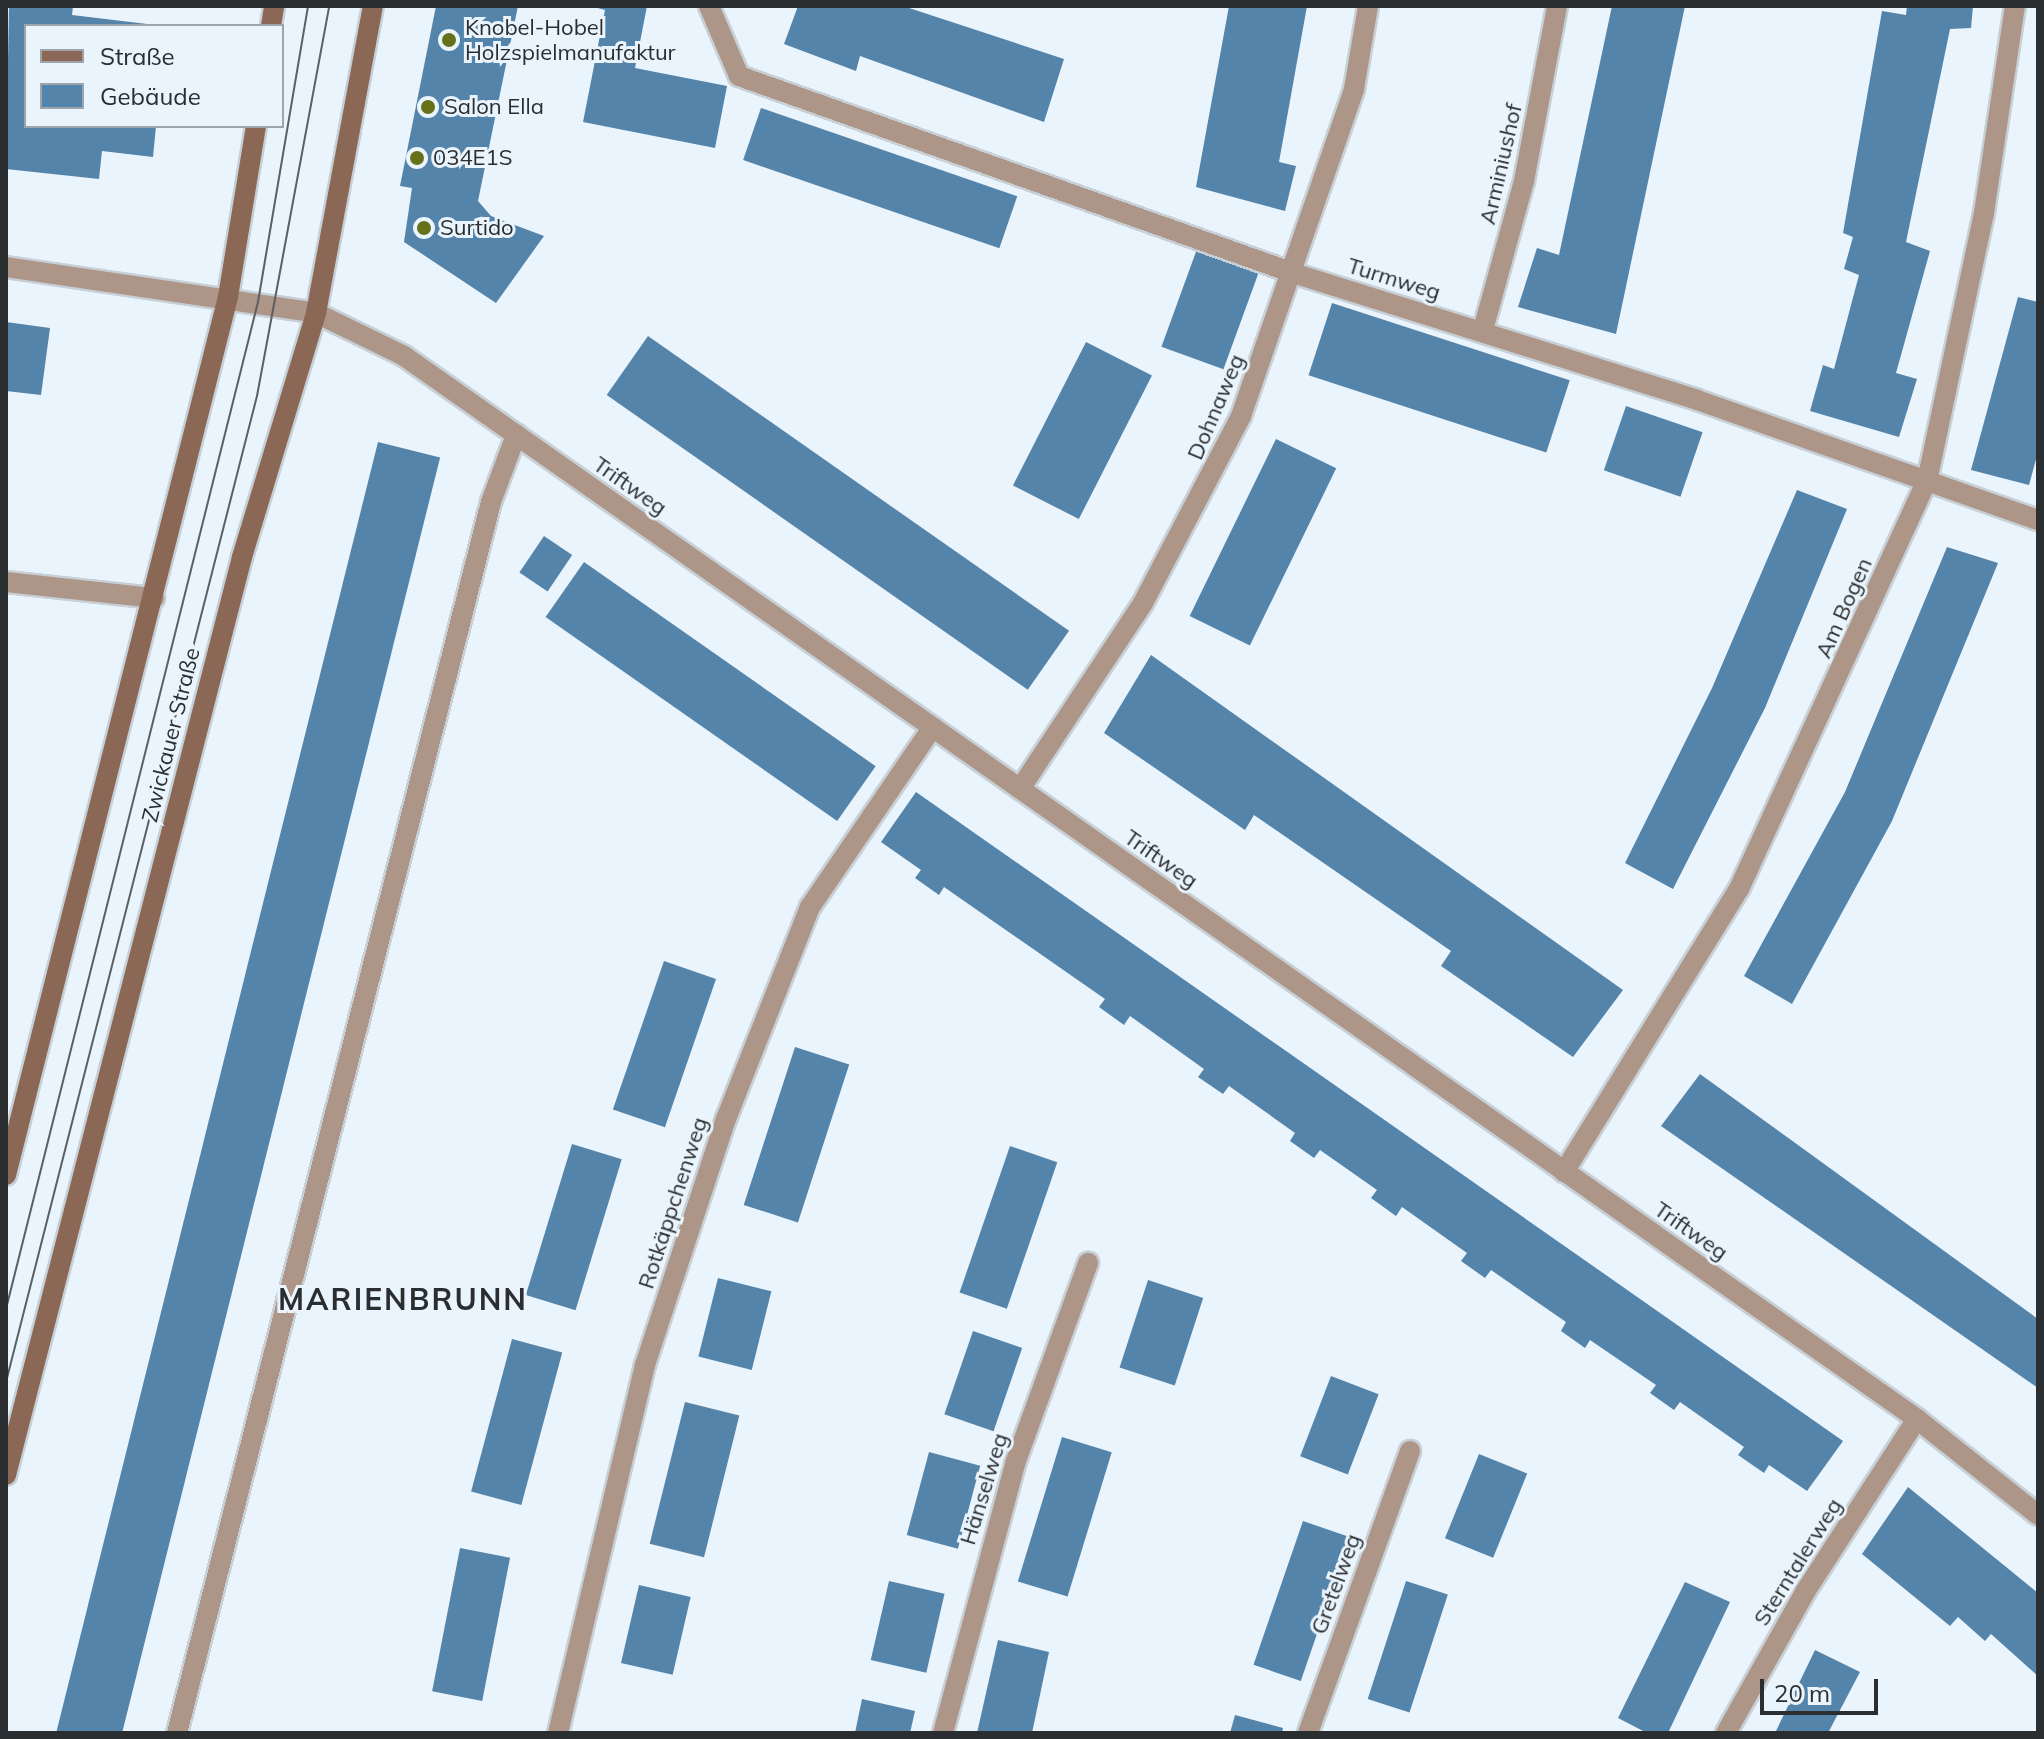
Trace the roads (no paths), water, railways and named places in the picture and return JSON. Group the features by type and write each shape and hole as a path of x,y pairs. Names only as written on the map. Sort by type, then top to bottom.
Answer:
{"main road":[{"name":"Zwickauer Straße","path":"6,1475 242,557 316,313 373,6"},
{"path":"6,1175 228,297 256,128"}],"street":[{"name":"Turmweg","path":"709,6 739,76 1296,274 1483,330 2038,520"},
{"name":"Dohnaweg","path":"1020,789 1197,511 1296,274 1354,89 1368,6"},
{"name":"Arminiushof","path":"1483,330 1524,181 1557,6"},
{"name":"Am Bogen","path":"1564,1172 1739,889 1927,481 1984,213 2015,6"},
{"name":"Triftweg","path":"6,267 228,297 316,313 404,356 1917,1419 2038,1515"},
{"path":"177,1733 491,502 516,435"},
{"path":"6,582 154,598"},
{"name":"Rotkäppchenweg","path":"558,1733 645,1365 726,1119 810,907 932,728"},
{"name":"Hänselweg","path":"943,1733 1016,1461 1088,1263"},
{"name":"Sterntalerweg","path":"1726,1733 1805,1592 1917,1419"},
{"name":"Gretelweg","path":"1308,1733 1410,1451"}],"tram line":[{"path":"6,1309 258,302 308,6"},
{"path":"6,1382 257,396 329,6"}],"place":[{"name":"Knobel-Hobel Holzspielmanufaktur","path":"449,40"},
{"name":"Salon Ella","path":"428,107"},
{"name":"034E1S","path":"417,158"},
{"name":"Surtido","path":"424,228"}],"district":[{"name":"MARIENBRUNN","path":"403,1299"}]}
